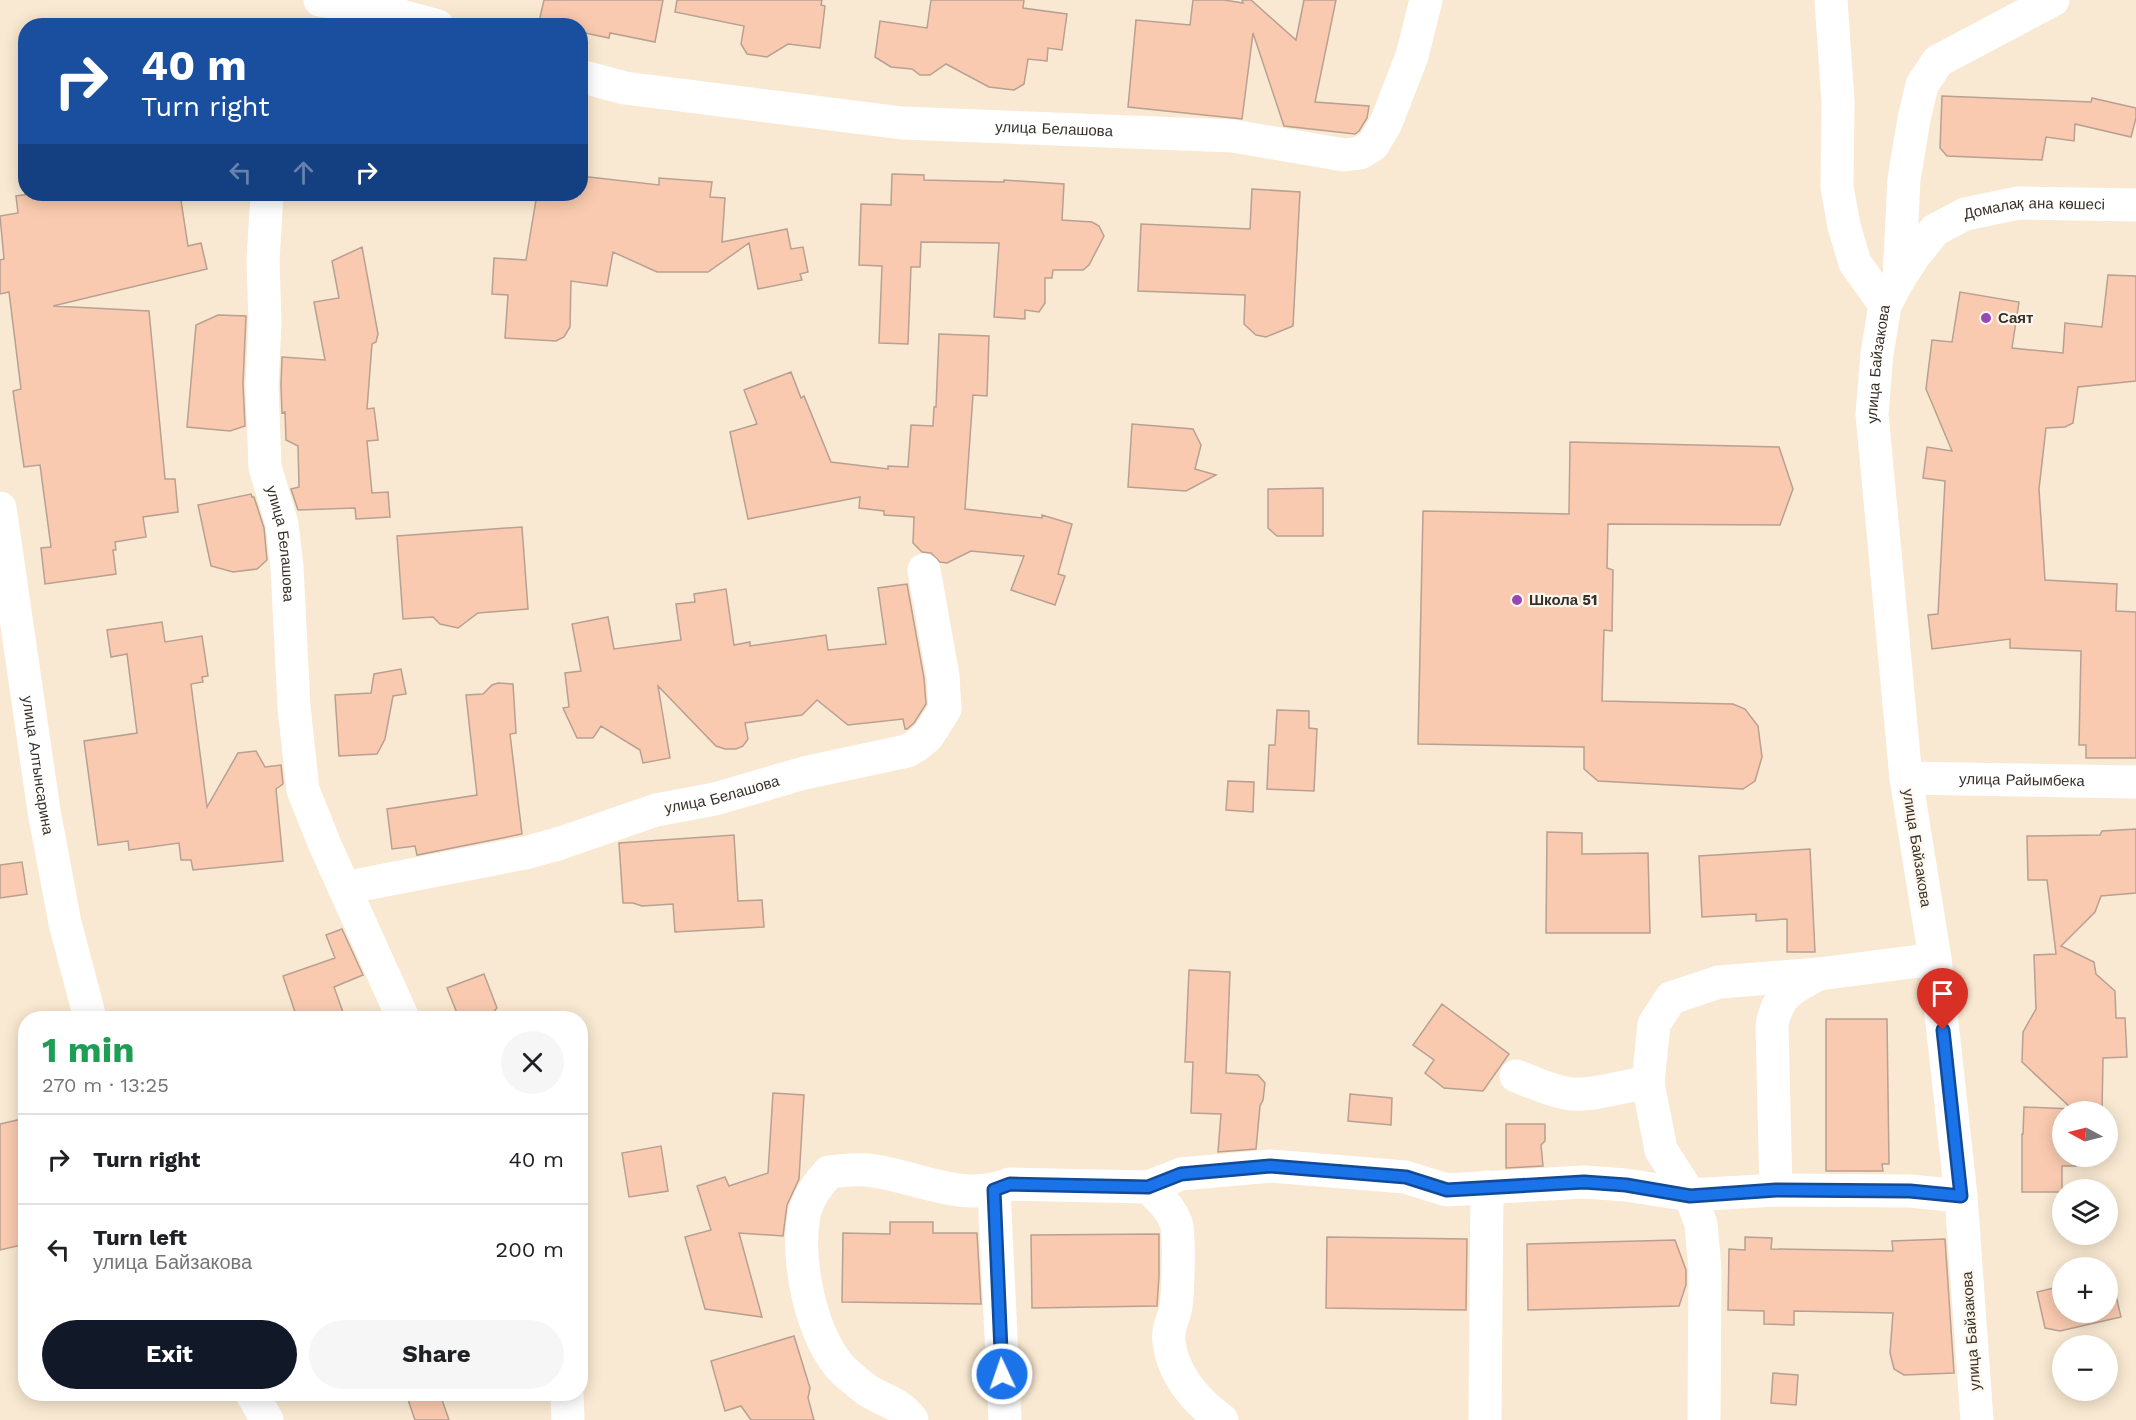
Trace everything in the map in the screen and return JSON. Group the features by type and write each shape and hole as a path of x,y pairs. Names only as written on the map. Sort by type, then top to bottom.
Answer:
{"street":[{"name":"улица Белашова","path":"588,78 625,88 902,123 1233,136 1344,155 1360,153 1373,146 1386,123 1412,56 1426,0"},
{"path":"1831,0 1838,102 1837,187 1844,226 1855,263 1892,292"},
{"name":"улица Байзакова","path":"1977,1420 1961,1196 1935,959 1906,778 1872,414 1877,354 1892,292 1904,179 1922,85 1938,61 2053,0"},
{"path":"323,9 379,10 408,18"},
{"name":"улица Белашова","path":"266,201 262,385 265,467 282,524 287,567 294,707 303,790 324,845 400,1011"},
{"name":"Домалақ ана көшесі","path":"1935,230 1965,214 2018,203 2136,205"},
{"name":"улица Байзакова","path":"1892,292 1935,230"},
{"name":"улица Алтынсарина","path":"0,508 44,811 65,923 88,1011"},
{"name":"улица Белашова","path":"344,888 525,853 656,810 715,799 804,773 907,751 928,736 945,709 944,676 924,570"},
{"name":"улица Райымбека","path":"1906,778 2136,782"},
{"path":"1704,1420 1705,1269 1701,1224 1690,1196 1661,1150 1647,1083 1654,1024 1671,998 1719,982 1819,974 1935,959"},
{"path":"1776,1190 1772,1026 1775,1009 1787,992 1819,974"},
{"path":"1516,1076 1565,1094 1599,1092 1631,1084 1647,1083"},
{"path":"912,1420 902,1407 868,1390 845,1372 831,1356 813,1312 803,1258 802,1230 805,1210 819,1183 829,1172 867,1170 950,1190 994,1190 1010,1184 1148,1187 1181,1174 1270,1166 1406,1177 1447,1190 1584,1182 1626,1185 1690,1196 1776,1190 1910,1191 1961,1196"},
{"path":"1148,1187 1164,1203 1177,1224 1176,1308 1168,1327 1176,1370 1201,1404 1222,1420"},
{"path":"1485,1420 1487,1187"},
{"path":"994,1190 1005,1420"},
{"path":"256,1401 267,1420"},
{"path":"567,1401 568,1420"}],"building":[{"path":"544,0 663,0 655,42 610,33 609,38 588,34 588,18 540,18"},
{"path":"677,0 822,0 821,5 825,6 820,48 788,44 767,57 747,54 741,44 744,26 675,12"},
{"path":"931,0 1024,0 1023,8 1067,14 1062,50 1048,48 1047,61 1028,59 1024,84 1014,90 989,87 946,64 930,75 920,75 912,69 891,67 875,57 880,21 927,28"},
{"path":"1193,0 1224,0 1243,3 1242,0 1251,0 1296,40 1304,0 1336,0 1315,102 1369,106 1367,118 1359,131 1355,134 1284,126 1253,33 1242,119 1128,107 1136,20 1190,25"},
{"path":"1942,96 2091,102 2092,98 2136,108 2136,118 2131,137 2075,124 2074,141 2046,137 2042,160 1947,156 1940,148"},
{"path":"892,174 924,175 924,180 1004,182 1004,180 1064,184 1062,220 1092,222 1099,226 1104,236 1089,265 1083,270 1053,270 1052,278 1045,278 1045,303 1039,312 1025,310 1025,319 994,317 999,243 921,242 920,267 911,267 908,344 879,343 882,266 859,265 861,204 891,205"},
{"path":"588,177 659,185 659,178 712,182 710,197 725,198 722,242 787,229 791,249 803,247 808,272 800,274 802,280 758,289 749,243 708,272 657,272 613,252 607,286 571,281 570,327 564,337 556,341 505,338 508,295 492,294 494,258 526,260 536,201 588,201"},
{"path":"1252,189 1300,192 1293,326 1266,337 1256,335 1244,324 1245,295 1138,291 1141,224 1250,229"},
{"path":"16,196 18,196 18,201 181,201 188,246 201,243 207,269 53,306 149,311 165,479 175,479 178,512 143,517 146,537 115,542 116,550 113,550 116,574 45,584 41,548 51,547 40,465 24,467 13,391 21,389 9,292 0,294 0,260 4,259 0,216 18,213"},
{"path":"362,247 378,334 376,342 372,344 367,409 374,408 378,440 367,441 372,493 388,492 390,517 356,519 355,508 298,510 291,489 299,487 298,446 286,440 281,385 282,357 325,360 314,302 339,298 332,261"},
{"path":"2108,275 2136,276 2136,381 2078,387 2073,423 2065,427 2046,428 2039,489 2045,580 2117,584 2116,611 2136,612 2136,758 2086,758 2086,745 2079,745 2081,651 2010,648 2010,639 1932,649 1928,615 1938,614 1945,481 1923,478 1927,447 1952,451 1926,389 1932,340 1952,342 1960,292 2019,302 2012,348 2063,353 2065,323 2102,327"},
{"path":"218,315 246,316 243,384 245,426 230,431 187,427 196,325"},
{"path":"939,334 989,336 987,396 973,395 965,509 1042,518 1042,515 1072,524 1058,574 1065,576 1055,605 1011,590 1024,556 971,551 947,563 940,562 931,553 922,552 913,543 914,517 884,515 884,511 859,508 860,497 748,519 730,432 757,424 744,390 791,372 801,398 804,396 831,462 888,469 888,466 908,467 911,425 933,426"},
{"path":"1132,424 1193,429 1201,445 1195,469 1216,475 1186,491 1128,487"},
{"name":"Школа 51","path":"1570,442 1779,447 1793,489 1780,525 1608,524 1607,568 1613,570 1612,631 1604,630 1602,701 1733,704 1745,709 1758,726 1762,757 1755,781 1743,789 1598,781 1584,769 1584,747 1418,744 1423,511 1569,514"},
{"path":"1323,488 1323,536 1277,536 1268,528 1268,489"},
{"path":"251,494 264,528 267,560 257,569 233,572 211,566 198,505"},
{"path":"522,527 528,609 478,613 458,628 440,624 433,617 403,619 397,536"},
{"path":"907,584 924,678 926,704 914,723 907,729 905,729 903,719 848,725 817,700 802,715 745,723 748,739 743,746 736,749 725,749 716,746 658,686 670,758 643,763 640,750 601,726 593,738 577,738 563,708 569,707 565,673 581,671 572,624 608,617 614,649 681,640 676,604 695,602 694,594 726,589 734,645 750,642 750,646 826,635 828,650 886,644 878,588"},
{"path":"162,622 165,642 202,636 208,676 202,677 203,682 191,684 207,807 238,753 256,751 265,767 281,765 283,784 276,789 283,861 193,870 191,860 181,860 179,843 129,850 128,841 98,845 84,741 137,733 127,654 111,657 107,630"},
{"path":"401,669 406,694 393,696 385,739 377,754 339,756 335,695 371,693 374,674"},
{"path":"513,684 516,733 510,734 522,834 417,855 415,846 392,849 387,809 477,795 466,695 483,694 492,685"},
{"path":"1277,710 1309,711 1309,728 1317,729 1314,791 1267,789 1269,745 1275,745"},
{"path":"1228,781 1254,782 1253,812 1226,810"},
{"path":"2136,829 2136,893 2101,896 2095,912 2061,946 2094,962 2096,974 2115,991 2116,1018 2125,1018 2127,1057 2103,1058 2102,1101 2063,1101 2022,1062 2023,1032 2036,1009 2034,955 2056,954 2047,880 2028,880 2027,836 2100,835 2102,831"},
{"path":"1547,832 1582,833 1582,854 1648,853 1650,933 1546,933"},
{"path":"734,835 738,901 762,900 764,927 675,932 673,904 642,906 623,903 619,843"},
{"path":"1810,849 1815,952 1787,952 1787,919 1756,921 1756,914 1702,917 1699,856"},
{"path":"22,862 27,894 0,898 0,865"},
{"path":"342,929 363,975 334,987 343,1011 295,1011 283,976 335,958 326,935"},
{"path":"1189,970 1230,972 1226,1073 1258,1075 1265,1083 1260,1106 1256,1149 1218,1152 1221,1114 1191,1113 1193,1062 1185,1062"},
{"path":"484,974 497,1008 494,1011 456,1011 447,988"},
{"path":"1442,1004 1509,1054 1483,1091 1444,1088 1425,1073 1434,1060 1413,1045"},
{"path":"1826,1019 1887,1019 1889,1164 1882,1164 1883,1171 1826,1171"},
{"path":"773,1093 804,1095 799,1179 787,1205 783,1236 739,1233 762,1317 705,1309 685,1237 711,1230 697,1186 725,1177 729,1186 768,1173"},
{"path":"1350,1094 1392,1098 1391,1125 1348,1121"},
{"path":"2024,1107 2052,1108 2052,1167 2062,1167 2062,1179 2052,1179 2052,1192 2022,1192"},
{"path":"18,1120 18,1246 0,1250 0,1124"},
{"path":"1506,1124 1545,1124 1545,1141 1541,1145 1543,1166 1506,1168"},
{"path":"661,1146 668,1191 629,1197 622,1153"},
{"path":"890,1222 933,1222 933,1233 977,1233 981,1304 842,1302 843,1233 890,1234"},
{"path":"1159,1234 1157,1306 1032,1308 1031,1235"},
{"path":"1327,1237 1467,1239 1466,1310 1326,1308"},
{"path":"1745,1237 1772,1238 1771,1249 1893,1251 1892,1241 1945,1239 1954,1373 1904,1375 1894,1369 1890,1353 1893,1313 1794,1311 1794,1325 1764,1324 1764,1311 1728,1310 1729,1249 1745,1250"},
{"path":"1675,1240 1686,1270 1686,1285 1679,1306 1528,1310 1527,1244"},
{"path":"2052,1288 2052,1323 2095,1323 2060,1331 2045,1328 2037,1292"},
{"path":"794,1336 810,1388 808,1398 814,1420 751,1420 741,1406 725,1411 711,1361"},
{"path":"1773,1373 1798,1375 1796,1405 1771,1403"},
{"path":"408,1401 442,1401 449,1420 415,1420"}],"place":[{"name":"Саят","path":"1986,318"},
{"name":"Школа 51","path":"1517,600"}],"route":[{"path":"1002,1374 994,1190 1010,1184 1148,1187 1181,1174 1270,1166 1406,1177 1447,1190 1584,1182 1626,1185 1690,1196 1776,1190 1910,1191 1961,1196 1943,1030"}]}
